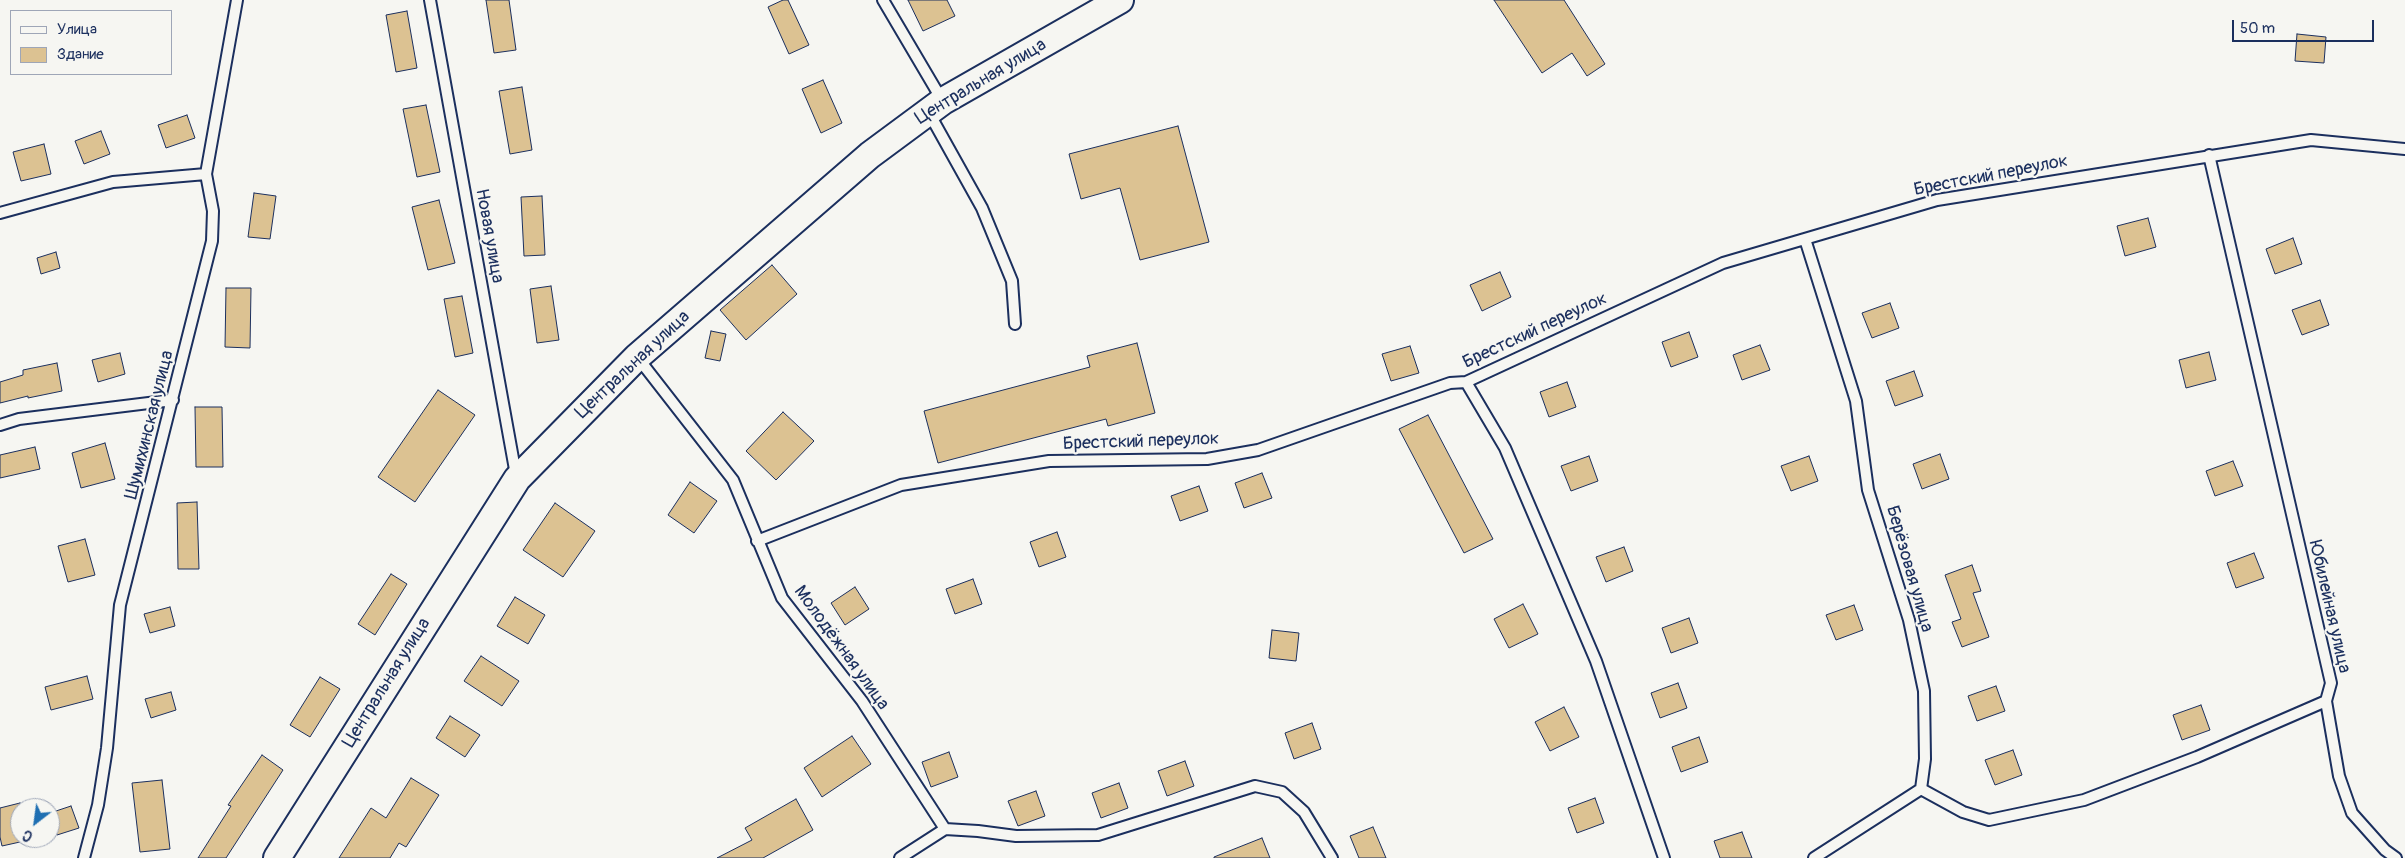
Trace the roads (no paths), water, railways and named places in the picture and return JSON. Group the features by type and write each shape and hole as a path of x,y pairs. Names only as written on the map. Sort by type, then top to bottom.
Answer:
{"street":[{"name":"Центральная улица","path":"277,858 517,479 637,358 870,155 936,106 1120,0"}],"lane":[{"name":"Шумихинская улица","path":"84,858 98,805 106,748 120,605 212,241 213,211 206,174 237,0"},
{"name":"Новая улица","path":"430,0 517,479"},
{"path":"883,0 936,106 982,208 1012,281 1015,324"},
{"name":"Брестский переулок","path":"757,541 901,484 1049,460 1208,459 1258,450 1450,383 1466,382 1723,263 1937,200 2208,155 2311,140 2405,149"},
{"name":"Юбилейная улица","path":"2208,155 2331,683 2326,701 2339,776 2352,812 2384,850 2396,858"},
{"path":"0,213 113,182 206,174"},
{"name":"Берёзовая улица","path":"1806,239 1856,401 1868,490 1909,620 1924,691 1925,759 1921,789"},
{"name":"Молодёжная улица","path":"637,358 733,480 782,598 862,701 945,829"},
{"path":"1466,382 1505,448 1596,661 1664,858"},
{"path":"0,425 18,420 173,400"},
{"path":"1814,858 1921,789 1963,812 1989,820 2084,800 2197,757 2326,701"},
{"path":"900,858 945,829 978,830 1016,836 1098,835 1255,786 1282,792 1304,812 1332,858"}]}
